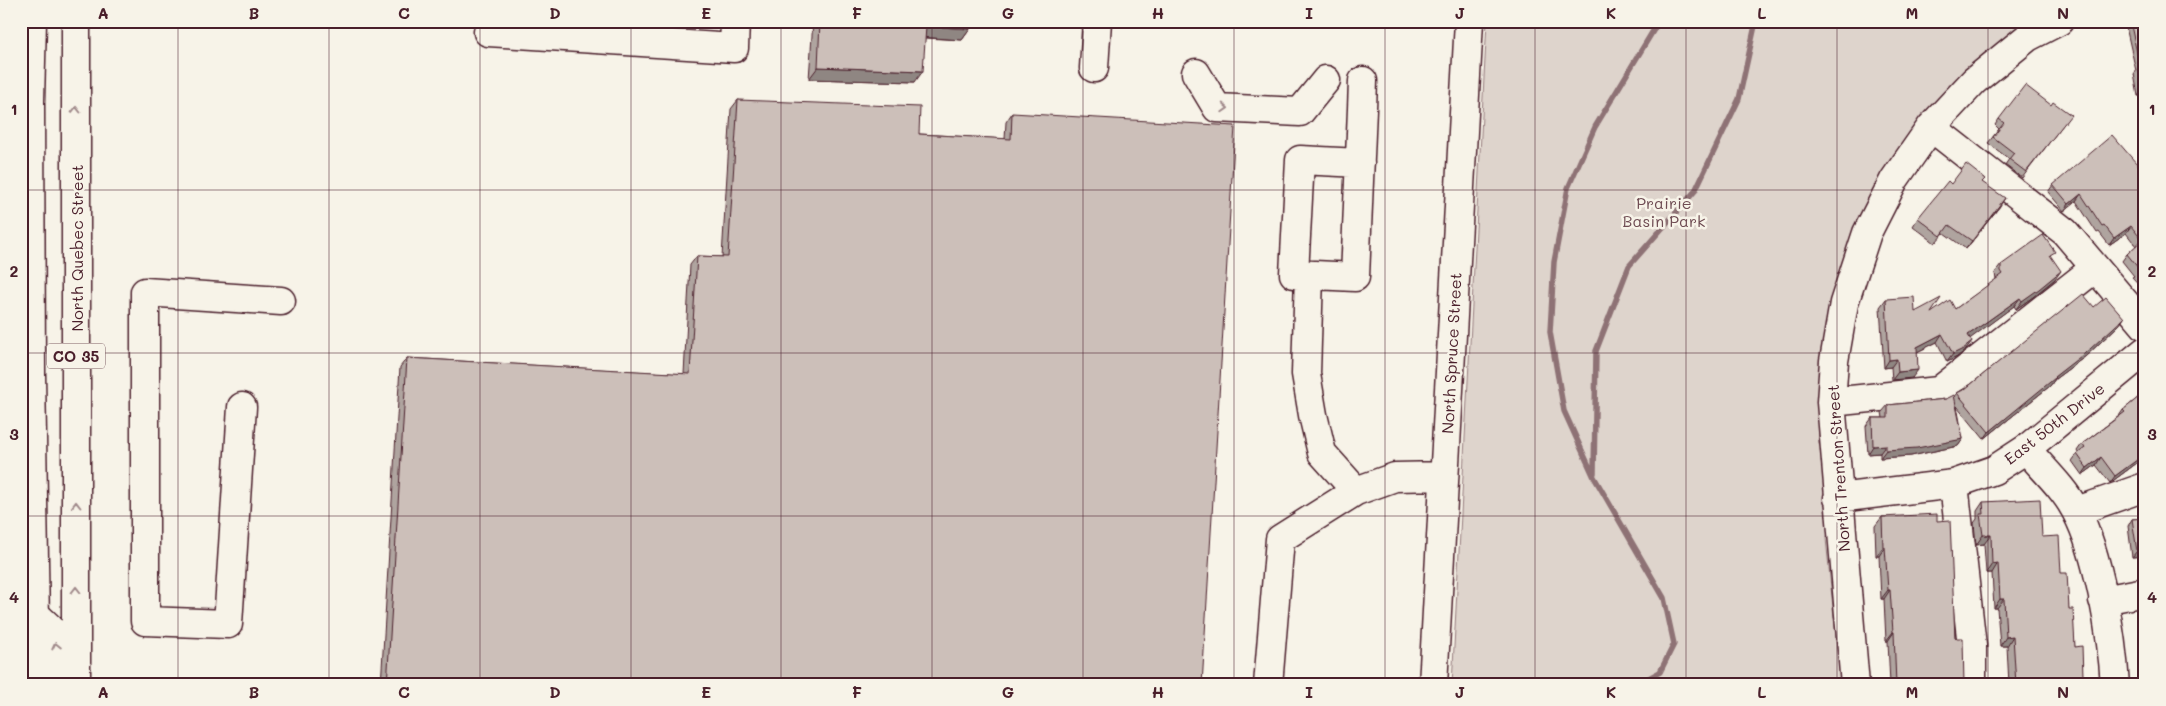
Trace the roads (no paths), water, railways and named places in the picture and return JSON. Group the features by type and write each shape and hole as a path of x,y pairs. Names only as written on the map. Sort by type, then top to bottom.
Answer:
{"street":[{"name":"CO 35","path":"32,21 26,383 28,624 36,685"},
{"name":"North Quebec Street","path":"76,21 76,685"},
{"path":"488,32 734,48 735,21"},
{"path":"1094,68 1097,21"},
{"name":"North Spruce Street","path":"1433,685 1469,21"},
{"name":"North Trenton Street","path":"1855,685 1831,402 1834,361 1844,303 1868,234 1894,180 1931,127 1974,82 2028,37 2059,21"},
{"path":"1196,73 1217,108 1300,112 1326,80"},
{"path":"1360,163 1300,160 1294,274 1355,277 1360,163 1363,81"},
{"path":"1931,127 2065,232 2145,326"},
{"path":"1831,402 1939,391 2095,268"},
{"path":"1309,275 1306,374 1313,415 1322,453 1356,491"},
{"path":"242,406 228,624 145,621 145,292 281,301"},
{"name":"East 50th Drive","path":"1838,498 1954,484 1994,470 2026,449 2145,351"},
{"path":"2026,449 2063,490 2077,511 2091,550 2103,600 2113,658 2115,685"},
{"path":"1268,685 1280,539 1356,491 1395,477 1444,476"},
{"path":"1954,484 1972,646 1972,685"},
{"path":"2077,511 2145,487"},
{"path":"2103,600 2145,592"},
{"path":"28,624 50,628 57,646 59,685"}],"waterway":[{"path":"1636,685 1660,672 1674,644 1664,598 1594,477 1564,411 1550,332 1554,262 1568,188 1595,127 1659,21"},
{"path":"1594,473 1596,351 1629,266 1695,191 1739,99 1756,21"}],"park label":[{"name":"Prairie Basin Park","path":"1664,211"}]}
